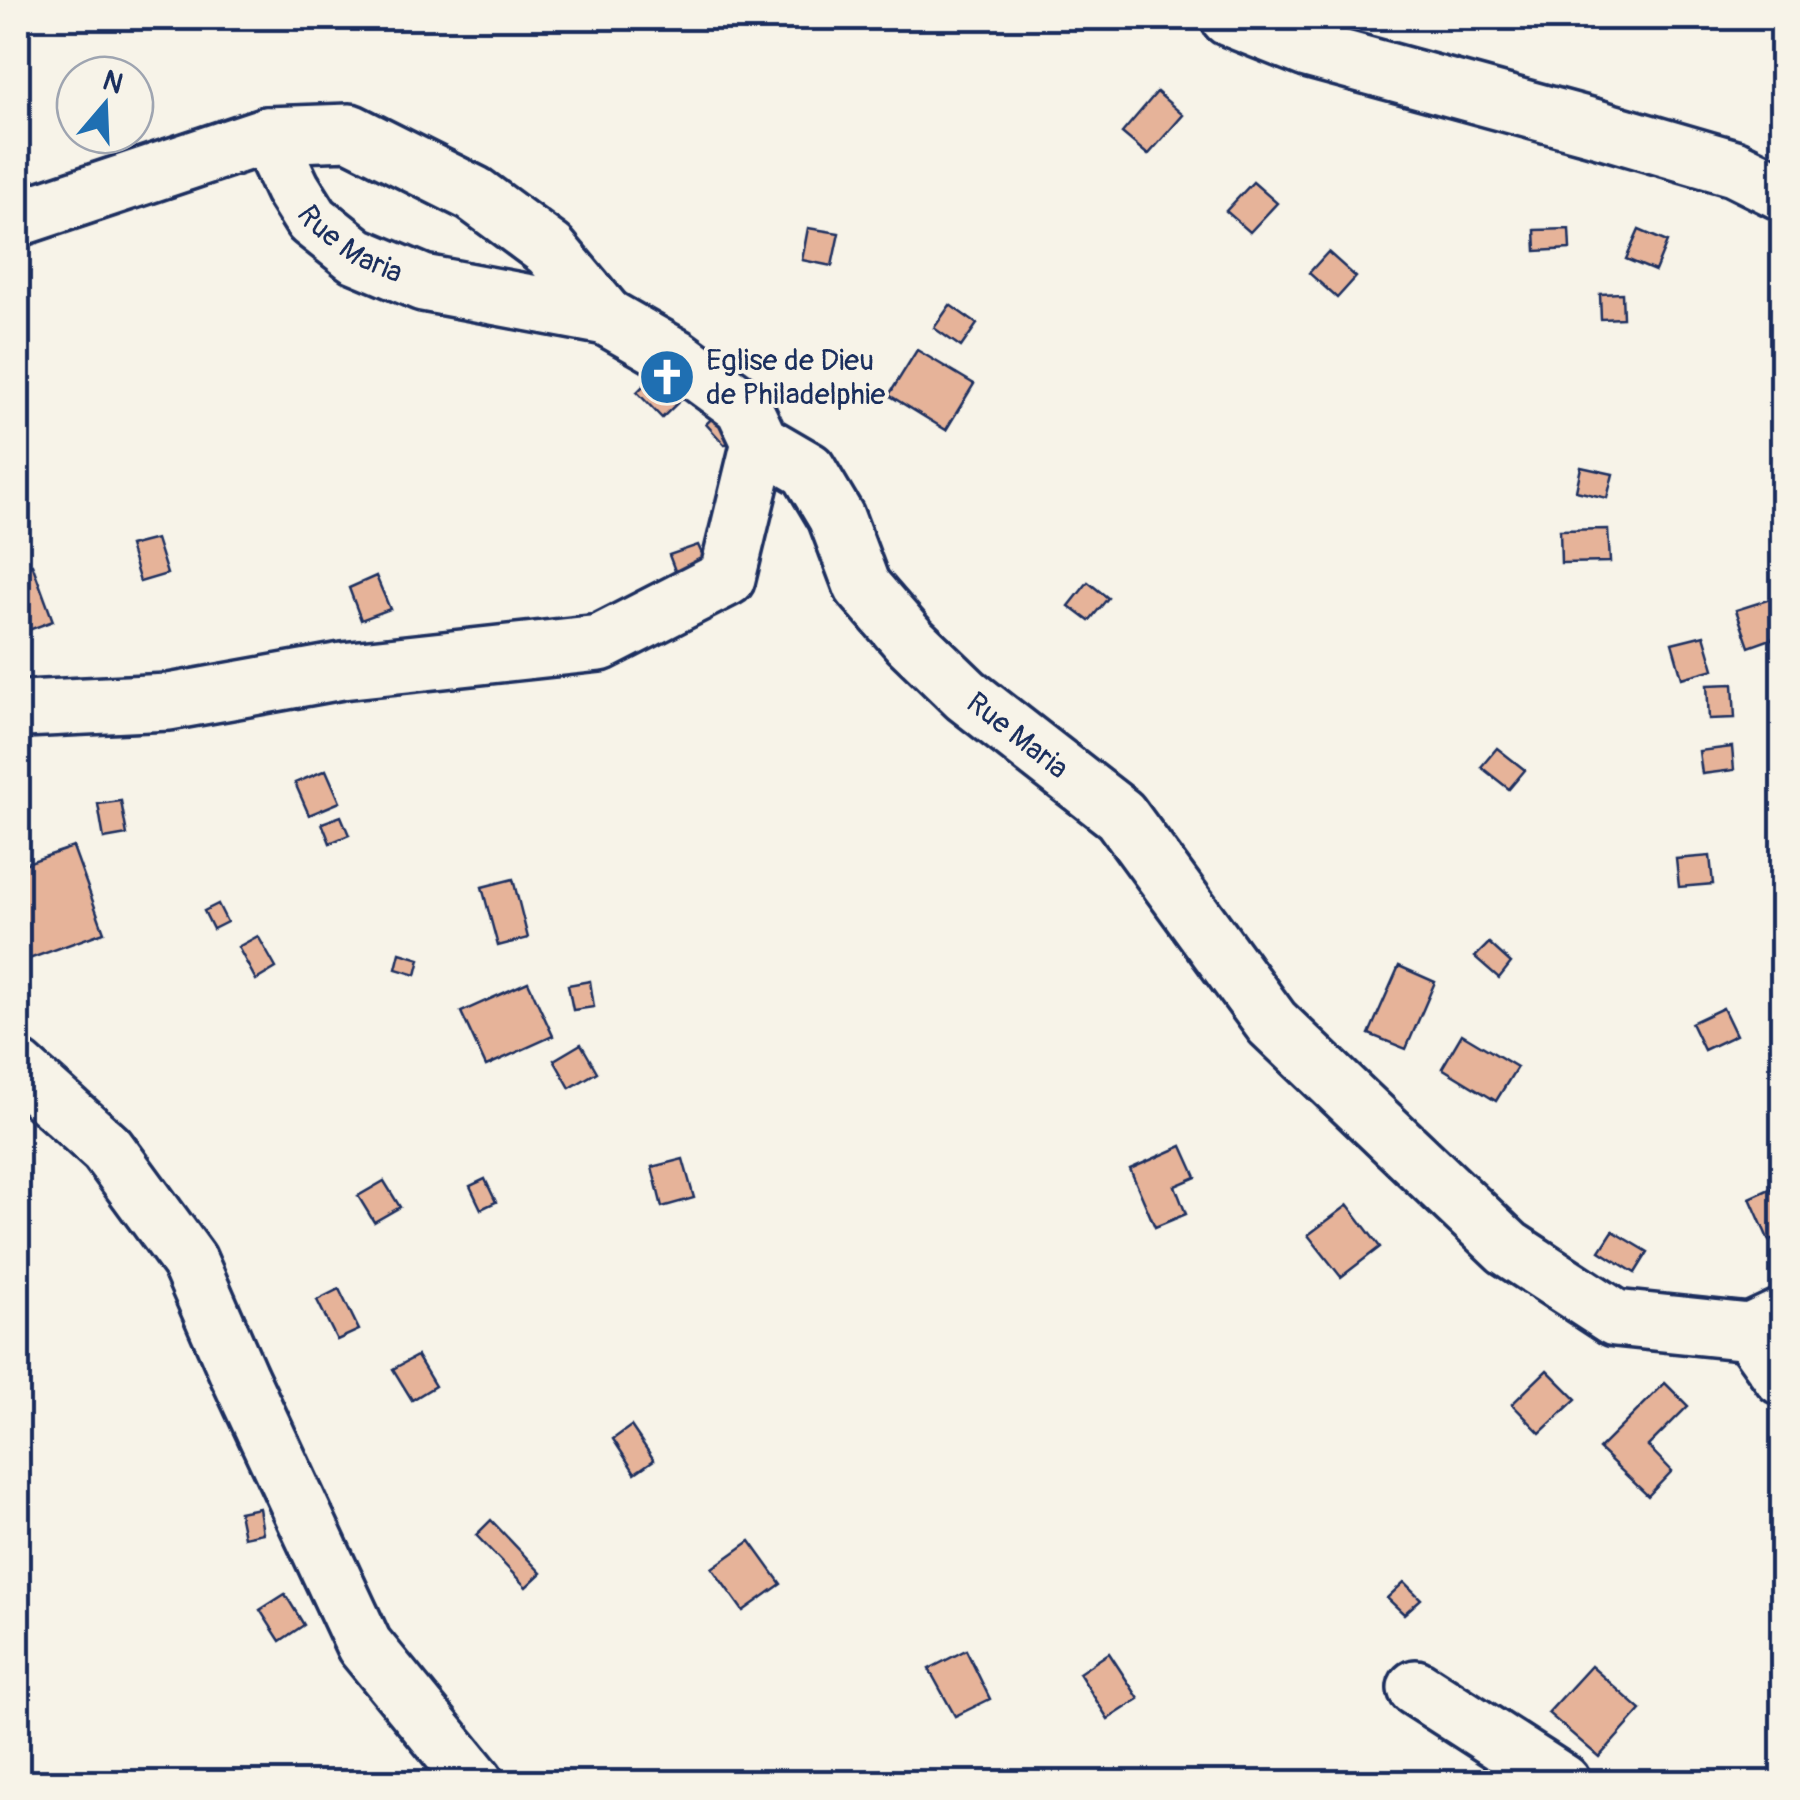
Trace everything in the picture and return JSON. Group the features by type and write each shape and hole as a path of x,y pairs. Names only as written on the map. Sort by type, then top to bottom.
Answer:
{"street":[{"path":"1229,18 1307,49 1734,168 1782,192"},
{"path":"18,218 267,135 350,132 474,194 550,250 606,317"},
{"name":"Rue Maria","path":"267,135 312,220 356,255 423,283 606,317 676,357 743,406 760,442 808,470 836,517 862,586 909,640 966,695 1120,815 1272,1022 1508,1248 1615,1318 1766,1324"},
{"path":"18,712 168,702 342,671 600,644 727,578 760,442"},
{"path":"18,1069 107,1149 189,1261 238,1376 364,1645 476,1782"},
{"path":"1766,1324 1782,1377"},
{"path":"1416,1688 1562,1782"}],"building":[{"path":"1157,92 1183,115 1148,155 1122,133"},
{"path":"1253,182 1277,203 1250,232 1226,211"},
{"path":"808,228 839,233 832,266 802,260"},
{"path":"1569,229 1570,249 1536,251 1535,230"},
{"path":"1639,230 1667,242 1655,271 1626,259"},
{"path":"1328,252 1356,277 1337,298 1309,273"},
{"path":"1622,293 1623,318 1601,319 1600,294"},
{"path":"950,305 977,324 961,347 934,328"},
{"path":"917,350 974,384 946,430 889,395"},
{"path":"669,360 695,386 662,418 637,392"},
{"path":"731,400 751,420 725,445 706,424"},
{"path":"1581,467 1613,474 1607,498 1576,491"},
{"path":"1608,529 1610,562 1561,563 1560,530"},
{"path":"156,539 167,574 140,582 129,546"},
{"path":"698,545 707,565 677,576 669,555"},
{"path":"32,564 53,621 18,634 18,569"},
{"path":"376,576 390,609 361,620 349,588"},
{"path":"1088,582 1108,598 1089,621 1069,606"},
{"path":"1780,596 1782,635 1749,647 1736,610"},
{"path":"1704,635 1714,669 1682,678 1672,643"},
{"path":"1733,684 1735,718 1709,719 1707,685"},
{"path":"1732,747 1734,770 1702,774 1699,751"},
{"path":"1497,748 1525,770 1509,789 1481,767"},
{"path":"326,770 340,802 309,815 295,783"},
{"path":"121,801 127,835 104,839 98,804"},
{"path":"341,816 349,835 330,843 322,823"},
{"path":"73,847 104,932 18,963 18,866"},
{"path":"1710,856 1713,884 1679,887 1676,859"},
{"path":"513,879 528,938 498,946 482,887"},
{"path":"218,904 227,922 213,929 204,911"},
{"path":"258,936 276,968 256,980 238,947"},
{"path":"1489,943 1511,963 1499,978 1475,957"},
{"path":"400,953 420,959 416,975 396,969"},
{"path":"1399,966 1435,982 1406,1049 1369,1034"},
{"path":"590,981 594,1007 573,1010 568,985"},
{"path":"528,982 553,1036 486,1066 461,1012"},
{"path":"1723,1008 1736,1035 1704,1050 1691,1023"},
{"path":"1462,1034 1517,1067 1496,1101 1442,1068"},
{"path":"581,1044 597,1072 570,1088 554,1060"},
{"path":"1182,1146 1196,1177 1175,1186 1186,1214 1155,1227 1130,1169"},
{"path":"683,1159 694,1198 662,1207 652,1167"},
{"path":"485,1179 496,1202 481,1209 470,1186"},
{"path":"384,1181 400,1207 374,1222 358,1196"},
{"path":"1772,1188 1782,1210 1782,1235 1769,1241 1750,1198"},
{"path":"1348,1205 1380,1247 1341,1277 1308,1235"},
{"path":"1613,1231 1648,1252 1635,1273 1600,1251"},
{"path":"339,1289 359,1330 337,1340 317,1300"},
{"path":"417,1356 435,1386 412,1400 393,1369"},
{"path":"1547,1370 1576,1399 1540,1433 1512,1404"},
{"path":"1665,1383 1688,1406 1648,1446 1672,1471 1648,1496 1599,1449"},
{"path":"631,1426 654,1460 635,1473 613,1439"},
{"path":"259,1508 263,1533 244,1537 239,1512"},
{"path":"491,1520 541,1573 526,1587 476,1535"},
{"path":"750,1541 781,1584 743,1611 712,1568"},
{"path":"1404,1582 1421,1599 1404,1614 1387,1598"},
{"path":"285,1594 304,1625 280,1641 260,1610"},
{"path":"966,1650 990,1699 955,1716 929,1669"},
{"path":"1109,1653 1139,1699 1108,1719 1079,1673"},
{"path":"1591,1666 1641,1710 1599,1757 1548,1713"}],"place":[{"name":"Eglise de Dieu de Philadelphie","path":"667,377"}]}
